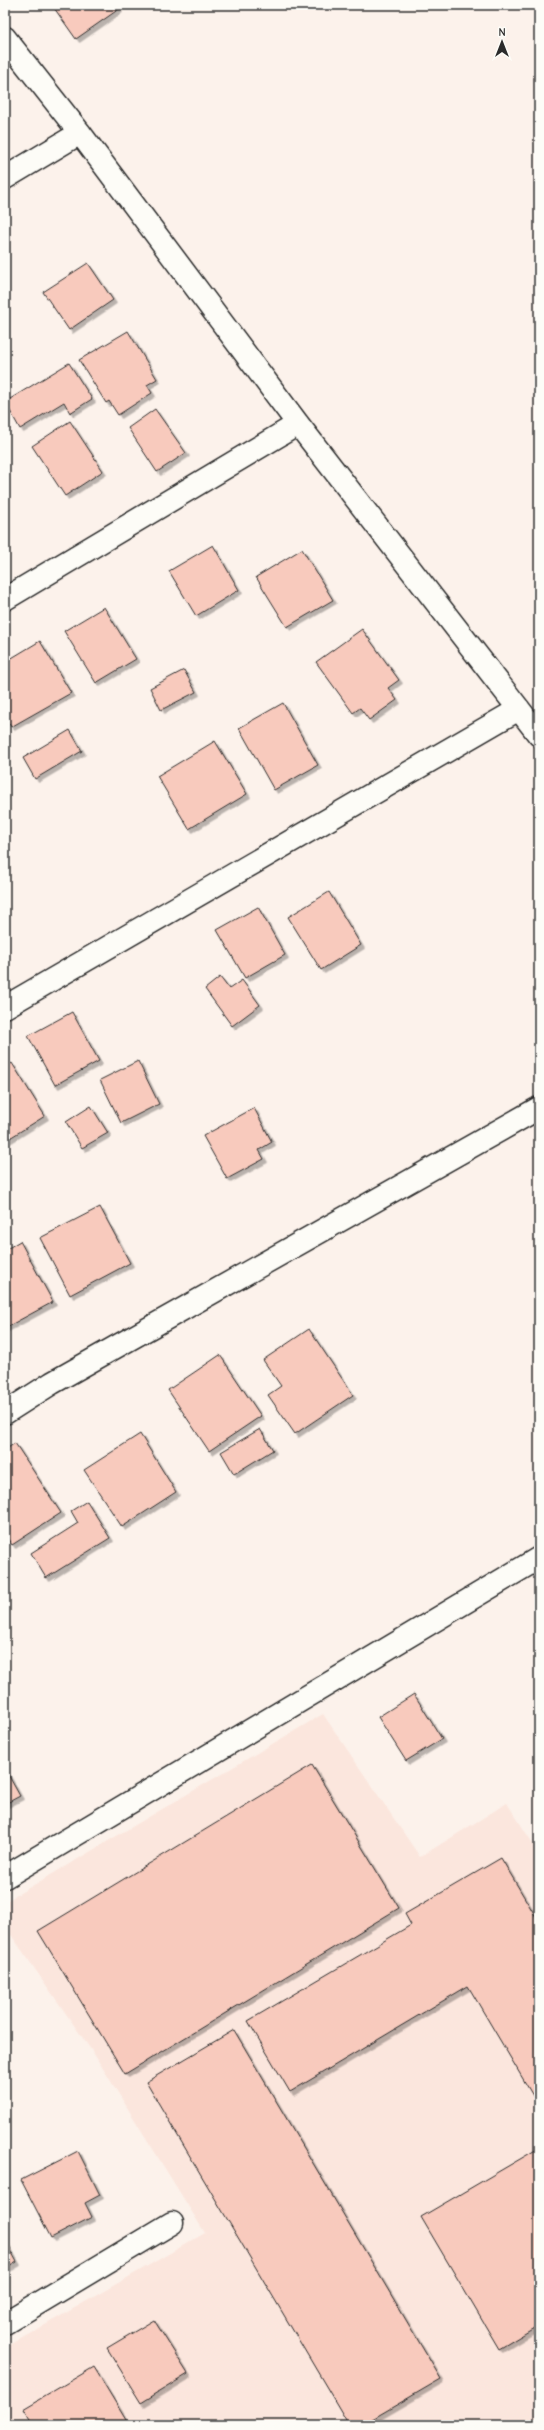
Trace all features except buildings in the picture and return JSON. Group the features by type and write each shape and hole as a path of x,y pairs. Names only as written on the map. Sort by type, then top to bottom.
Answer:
{"street":[{"path":"5,38 80,133 298,424 539,735"},
{"path":"5,178 80,133"},
{"path":"5,598 298,424"},
{"path":"5,1007 519,709"},
{"path":"5,1413 52,1383 539,1108"},
{"path":"5,1877 539,1558"},
{"path":"5,2323 172,2223"}],"shaded area":[{"path":"323,1714 420,1857 507,1803 539,1853 539,2425 5,2425 5,2348 205,2233 94,2054 5,1926 5,1902"}]}
